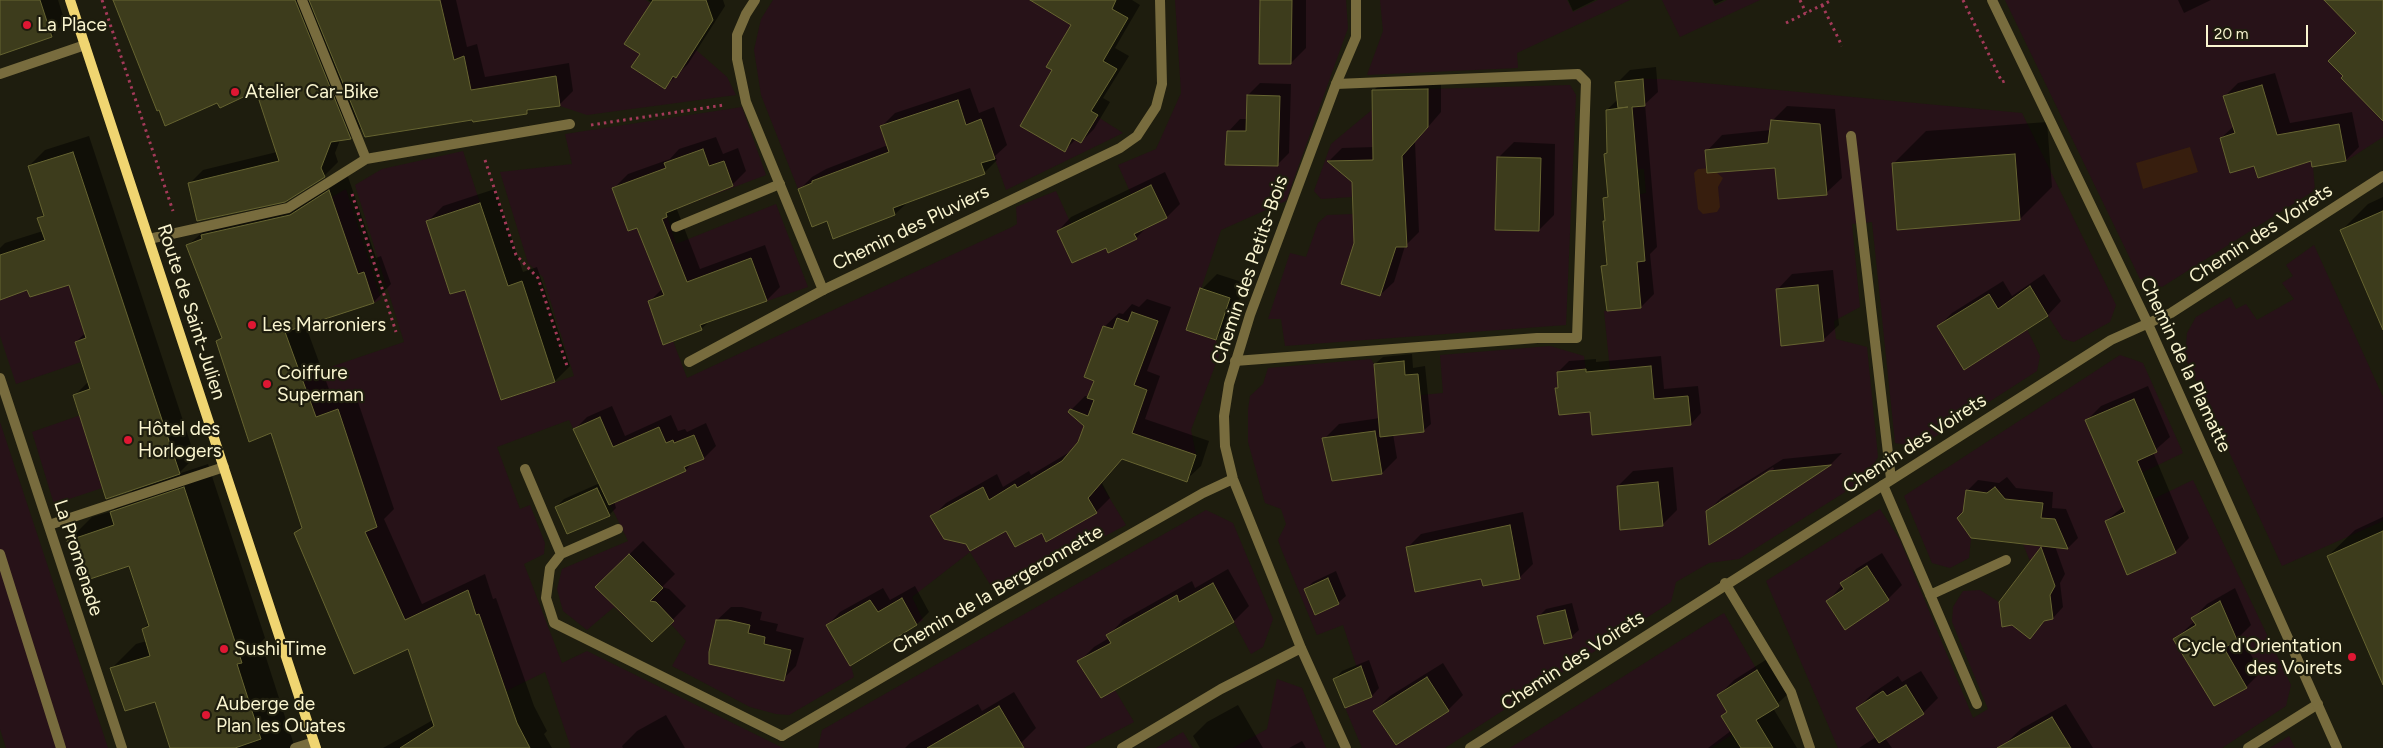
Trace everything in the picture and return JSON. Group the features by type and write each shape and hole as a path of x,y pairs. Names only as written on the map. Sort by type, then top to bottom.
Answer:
{"main road":[{"name":"Route de Saint-Julien","path":"70,0 315,745"}],"street":[{"path":"302,0 366,158"},
{"name":"Chemin des Pluviers","path":"755,0 737,35 737,59 746,102 824,290 1120,148 1138,136 1156,107 1162,84 1160,0"},
{"name":"Chemin des Petits-Bois","path":"1346,748 1301,648 1233,479 1225,446 1224,416 1235,361 1250,315 1336,84 1356,37 1356,0"},
{"name":"Chemin de la Plamatte","path":"1992,0 2148,324 2337,748"},
{"path":"0,74 85,45"},
{"path":"1235,361 1537,338 1577,338 1586,82 1578,74 1336,84"},
{"path":"148,239 288,208 366,158 570,124"},
{"path":"1851,136 1887,482 1930,595 1977,704"},
{"name":"Chemin des Voirets","path":"1470,748 1726,583 2110,340 2171,313 2383,176"},
{"path":"676,227 780,184"},
{"path":"688,362 824,290"},
{"name":"La Promenade","path":"0,378 122,748"},
{"path":"49,525 224,467"},
{"path":"525,469 561,554 618,529"},
{"name":"Chemin de la Bergeronnette","path":"561,554 550,568 546,598 554,623 782,736 1000,608 1203,493 1233,479"},
{"path":"0,554 61,748"},
{"path":"1930,595 2006,560"},
{"path":"1726,583 1791,692 1810,748"},
{"path":"1122,748 1222,689 1301,648"},
{"path":"2248,748 2318,704"},
{"path":"295,748 315,745"}],"path":[{"path":"102,0 180,232"},
{"path":"1800,0 1806,13"},
{"path":"1786,22 1832,0"},
{"path":"1822,5 1842,46"},
{"path":"570,124 582,126 746,102"},
{"path":"345,172 396,332"},
{"path":"494,190 516,255 538,278 568,369"}],"shaded area":[{"path":"405,0 646,0 658,9 651,21 695,49 727,77 736,95 587,115 560,106 468,91 461,57 450,60"},
{"path":"773,0 1067,0 1073,26 1061,75 1054,89 1123,133 1006,190 981,120 966,125 957,100 927,111 938,145 874,158 812,181 812,183 798,189 761,95 754,50 761,19"},
{"path":"1175,0 1346,0 1348,28 1286,201 1221,230 1187,330 1216,340 1219,355 1191,430 1196,455 1187,482 1122,459 1101,484 1126,525 996,594 970,552 912,597 923,620 851,666 854,677 789,715 776,714 750,707 672,666 686,641 671,624 652,642 614,607 587,630 563,611 557,589 562,569 628,541 569,420 497,447 520,509 530,505 545,543 544,554 524,564 562,663 587,651 783,748 571,748 545,672 506,691 497,675 468,590 405,620 353,505 337,409 314,417 301,377 404,342 355,185 382,169 463,151 480,203 427,221 503,271 468,299 501,400 574,376 543,277 528,263 500,172 572,164 565,134 742,107 766,175 666,213 676,244 776,204 808,287 700,324 702,330 673,341 687,378 1012,227 1017,224 1016,207 1056,191 1071,224 1090,215 1097,228 1124,215 1118,201 1131,194 1118,165 1156,149 1181,93"},
{"path":"1380,0 1567,0 1573,12 1598,0 1630,0 1517,53 1518,68 1367,75 1383,31"},
{"path":"1662,0 1712,0 1715,6 1727,0 1760,0 1680,37"},
{"path":"2005,0 2383,0 2383,137 2346,161 2313,167 2315,190 2162,287 2140,279"},
{"path":"1643,79 1661,79 2022,113 2116,305 2110,322 2074,342 2063,339 2048,316 2027,329 2040,356 2037,371 1919,447 1895,443 1872,222 1852,224 1860,307 1834,321 1836,339 1867,347 1878,457 1864,480 1739,559 1709,563 1676,582 1671,602 1445,748 1362,748 1333,679 1357,668 1343,625 1317,635 1282,551 1278,540 1286,524 1281,509 1265,503 1248,442 1250,396 1263,384 1268,368 1371,359 1374,364 1377,399 1443,393 1440,355 1550,346 1584,356 1593,435 1623,433 1621,412 1655,409 1651,366 1610,370 1604,311 1641,308 1637,262 1645,261 1636,195 1646,193 1644,169 1638,169 1630,107 1645,106"},
{"path":"1570,85 1576,95 1566,325 1285,346 1281,319 1268,319 1290,253 1306,257 1318,223 1327,215 1353,214 1352,197 1321,199 1314,191 1331,144 1373,109 1428,109 1428,89"},
{"path":"2190,147 2198,172 2143,189 2136,163"},
{"path":"1711,168 1723,178 1718,187 1720,207 1717,212 1703,214 1698,209 1694,173 1698,169"},
{"path":"346,189 381,299 374,303 364,272 339,281 324,234 342,228 332,197"},
{"path":"2314,245 2383,397 2383,521 2282,566 2185,357 2187,333 2196,317 2230,297 2236,309 2246,304 2257,320 2294,299 2282,283 2293,276 2286,265"},
{"path":"105,247 117,285 74,299 86,338 75,342 81,362 16,384 0,336 0,282"},
{"path":"2120,355 2143,363 2183,453 2114,486 2126,512 2193,480 2291,685 2286,706 2222,748 1838,748 1766,581 1880,509 1900,540 1973,718 1988,709 1952,622 1953,607 1963,591 1980,590 1999,602 2020,574 2028,579 2034,571 2019,534 1971,538 1969,558 1950,568 1932,563 1904,496"},
{"path":"80,416 102,488 54,504 32,432"},
{"path":"0,422 108,748 6,748 0,729"},
{"path":"1206,510 1233,523 1273,619 1263,647 1251,654 1234,622 1115,690 1134,722 1084,748 818,748 822,730"},
{"path":"1724,613 1757,670 1717,695 1727,712 1733,734 1711,748 1510,748"},
{"path":"1277,679 1302,688 1326,748 1233,748 1267,729"},
{"path":"1183,732 1193,748 1156,748"},
{"path":"2289,736 2295,748 2270,748"}],"building":[{"path":"0,0 40,0 52,37 0,55"},
{"path":"113,0 295,0 351,139 331,142 321,168 325,177 285,202 197,221 188,183 279,161 256,91 220,108 217,103 165,126 159,110 157,111"},
{"path":"309,0 440,0 454,60 464,56 471,90 556,76 560,106 527,110 527,114 473,122 472,120 365,137"},
{"path":"653,0 706,0 713,20 676,78 673,76 665,89 631,67 640,54 624,44"},
{"path":"1030,0 1116,0 1112,9 1128,18 1103,61 1117,69 1091,111 1098,115 1081,143 1072,138 1065,152 1020,126 1052,70 1046,67 1071,25"},
{"path":"1260,0 1292,0 1291,64 1259,64"},
{"path":"2324,0 2383,0 2383,121 2341,78 2343,76 2328,61 2356,33"},
{"path":"1643,79 1645,106 1632,107 1645,261 1637,262 1641,308 1607,311 1601,266 1607,265 1603,221 1605,221 1603,198 1608,197 1604,154 1607,153 1606,110 1628,107 1618,108 1615,82"},
{"path":"2262,85 2277,135 2339,124 2346,161 2312,167 2311,161 2258,178 2254,166 2230,173 2220,138 2235,133 2223,96"},
{"path":"1428,89 1428,127 1402,156 1407,247 1396,247 1380,296 1341,284 1354,243 1352,182 1327,161 1373,160 1372,90"},
{"path":"1247,95 1280,96 1278,166 1225,165 1227,131 1246,131"},
{"path":"958,100 966,125 981,119 995,159 981,163 985,174 893,208 895,215 833,239 827,221 812,227 798,189 812,183 812,181 889,152 880,126"},
{"path":"1771,120 1820,124 1827,195 1778,199 1775,168 1707,173 1705,150 1768,143"},
{"path":"703,149 709,166 724,161 733,186 666,213 667,217 662,219 687,282 751,258 767,301 700,325 702,330 663,345 648,301 664,295 637,228 628,231 612,188 666,168 664,163"},
{"path":"73,152 180,474 106,499 73,395 90,389 75,342 86,338 69,285 30,297 27,290 0,300 0,255 45,240 37,218 44,216 28,166"},
{"path":"2015,154 2020,220 1897,230 1892,163"},
{"path":"1497,157 1541,158 1539,231 1495,230"},
{"path":"1151,185 1167,218 1134,234 1137,239 1108,253 1106,248 1072,263 1057,231"},
{"path":"329,190 358,274 364,272 374,303 285,332 316,417 338,409 377,527 365,532 405,620 468,590 476,615 479,614 517,723 530,748 400,748 434,726 408,649 354,674 294,533 302,528 271,433 249,442 216,341 222,338 186,245 202,239 201,235 290,215"},
{"path":"480,203 508,286 522,281 555,382 501,400 465,290 450,294 426,221"},
{"path":"2383,211 2383,330 2340,230"},
{"path":"1818,285 1824,341 1781,346 1776,289"},
{"path":"2030,286 2048,316 1964,370 1937,326 1989,294 1998,309"},
{"path":"1200,288 1230,298 1216,340 1186,330"},
{"path":"1132,312 1158,321 1134,385 1147,390 1132,433 1196,455 1187,482 1122,459 1088,498 1097,513 1046,542 1042,533 1015,547 1006,531 970,551 966,544 944,539 930,516 983,487 989,500 1015,484 1017,488 1062,461 1078,442 1084,426 1068,412 1070,409 1088,416 1094,400 1087,398 1094,381 1084,377 1103,326 1113,329 1117,318 1128,322"},
{"path":"1404,361 1405,375 1418,374 1424,432 1380,437 1374,364"},
{"path":"1651,366 1654,399 1688,396 1691,425 1592,435 1590,412 1559,415 1555,388 1558,388 1557,372 1586,369 1586,372"},
{"path":"2134,399 2157,452 2137,461 2176,553 2127,575 2105,521 2125,512 2085,420"},
{"path":"600,417 613,447 659,427 666,443 673,440 674,443 694,435 704,459 684,467 686,471 609,505 573,429"},
{"path":"1375,431 1382,474 1332,481 1322,438"},
{"path":"1831,465 1709,545 1706,511 1769,471"},
{"path":"1658,482 1663,526 1620,530 1617,486"},
{"path":"184,487 242,663 237,664 261,739 235,748 170,748 155,702 125,711 110,668 150,656 142,629 149,626 129,566 81,582 67,541 114,525 110,512"},
{"path":"1995,487 2005,499 2043,503 2041,518 2055,519 2068,549 1971,538 1957,518 1963,512 1966,490 1987,493"},
{"path":"597,488 610,516 567,534 555,507"},
{"path":"1510,525 1520,579 1483,586 1481,579 1415,592 1406,547"},
{"path":"2383,531 2383,685 2327,556"},
{"path":"2041,547 2055,586 2050,595 2053,619 2044,621 2030,639 2012,625 2002,627 1999,602"},
{"path":"629,554 663,588 650,601 656,602 674,621 652,642 595,587"},
{"path":"1867,566 1889,600 1845,630 1826,601 1844,589 1840,583"},
{"path":"1328,578 1339,604 1315,615 1304,589"},
{"path":"1213,583 1234,622 1101,698 1077,661 1111,643 1106,635 1177,595 1179,602"},
{"path":"902,598 917,625 850,666 826,625 870,600 878,612"},
{"path":"2220,601 2237,640 2224,648 2247,688 2214,706 2173,639 2196,625 2191,618"},
{"path":"1565,610 1572,638 1544,644 1537,616"},
{"path":"716,620 728,620 750,625 748,633 765,637 764,644 791,650 784,681 709,664 709,652"},
{"path":"1361,666 1372,697 1345,708 1333,679"},
{"path":"1757,670 1779,706 1756,720 1773,748 1741,748 1721,716 1727,712 1717,695"},
{"path":"1427,677 1449,711 1396,745 1373,711"},
{"path":"1906,685 1924,714 1879,743 1856,708 1883,691 1887,696"},
{"path":"999,706 1024,748 927,748"},
{"path":"2052,717 2071,748 1997,748"}],"place":[{"name":"La Place","path":"27,25"},
{"name":"Atelier Car-Bike","path":"235,92"},
{"name":"Les Marroniers","path":"252,325"},
{"name":"Coiffure Superman","path":"267,384"},
{"name":"Hôtel des Horlogers","path":"128,440"},
{"name":"Sushi Time","path":"224,649"},
{"name":"Cycle d'Orientation des Voirets","path":"2352,657"},
{"name":"Auberge de Plan les Ouates","path":"206,715"}]}
